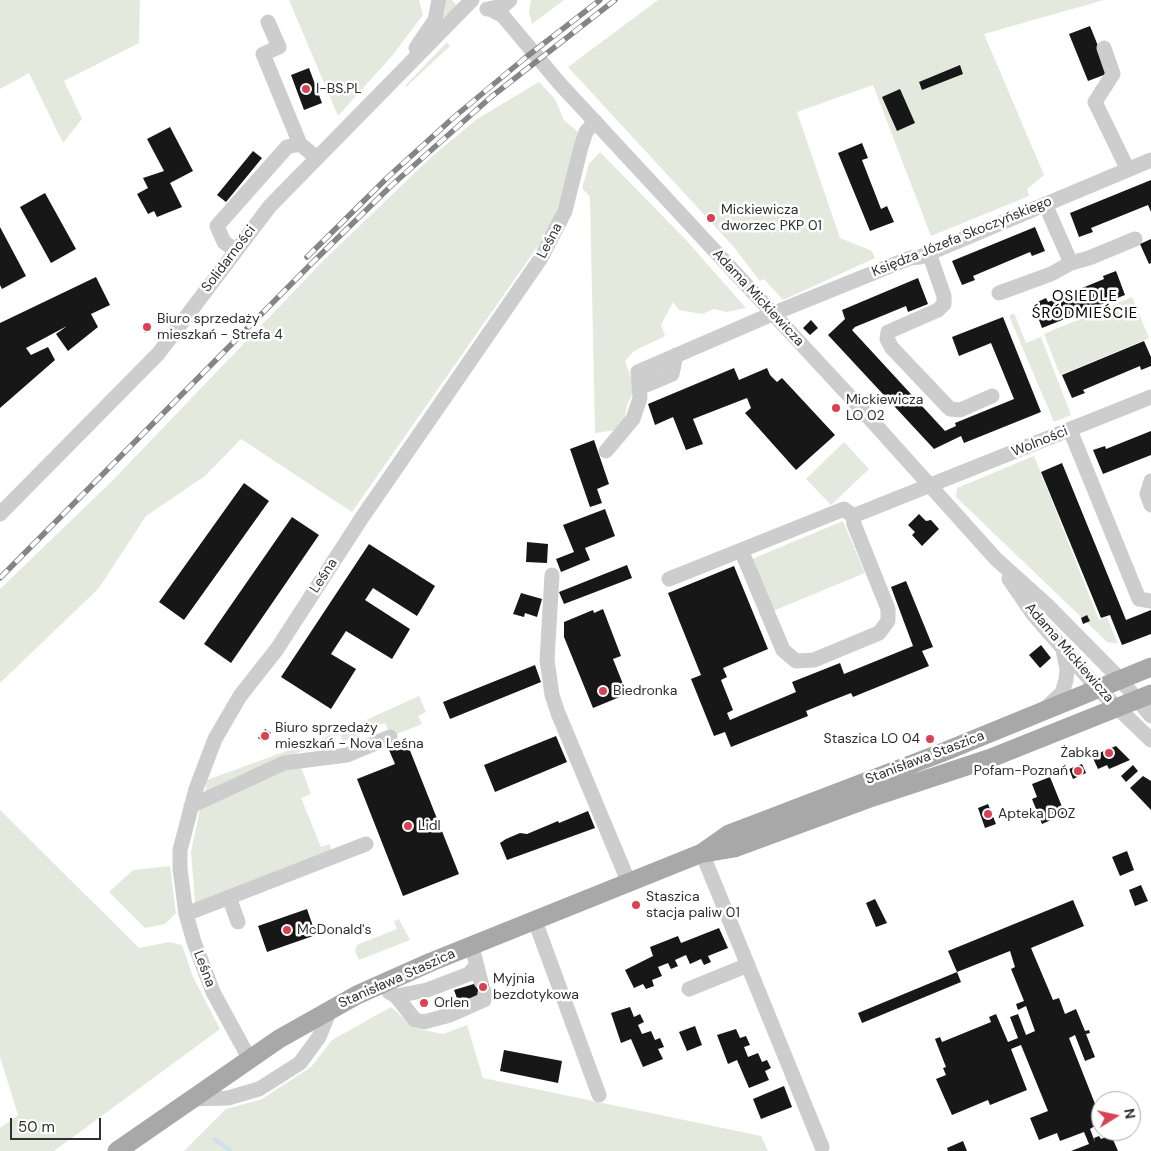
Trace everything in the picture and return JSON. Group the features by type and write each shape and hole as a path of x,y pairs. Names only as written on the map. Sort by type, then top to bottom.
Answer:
{"main road":[{"name":"Stanisława Staszica","path":"117,1151 249,1058 330,1008 376,986 702,853 729,834 941,753 1151,667"},
{"name":"Stanisława Staszica","path":"702,853 734,848 867,799 991,758 1145,697"}],"street":[{"name":"Solidarności","path":"400,72 435,20 439,0"},
{"path":"467,1 490,9 503,6 511,0"},
{"name":"Adama Mickiewicza","path":"511,0 521,36"},
{"name":"Solidarności","path":"0,514 155,356 270,206 400,72 425,50 467,1"},
{"name":"Adama Mickiewicza","path":"490,9 503,16 560,84 996,559 1046,604 1120,680 1145,697 1151,716"},
{"path":"268,22 278,47 263,54 300,144 317,158"},
{"path":"1104,48 1113,74 1095,102 1128,170"},
{"name":"Leśna","path":"249,1058 213,992 186,914 180,869 180,850 191,806 215,740 240,696 276,648 369,508 541,258 565,211 586,132 595,121"},
{"path":"236,250 224,242 217,226 287,147 300,144"},
{"name":"Księdza Józefa Skoczyńskiego","path":"606,450 633,419 640,398 638,372 772,314 910,258 929,253 1151,160"},
{"path":"1045,204 1071,263"},
{"path":"999,293 1051,274 1071,263 1089,258 1135,239"},
{"path":"929,253 944,296 944,304 938,310 888,332 887,339 892,348 950,409 960,410 992,396"},
{"name":"Wolności","path":"853,516 1151,397"},
{"path":"1070,430 1139,599 1151,601"},
{"path":"1151,482 1147,494 1151,505"},
{"path":"669,579 741,550 844,509 853,516 854,524 888,609 888,621 879,632 814,660 796,661 783,650 741,550"},
{"name":"Adama Mickiewicza","path":"996,559 1033,614 1098,689 1151,740"},
{"path":"552,575 547,660 552,694 558,713 629,883"},
{"path":"1041,712 1062,693 1067,669 1063,648"},
{"path":"191,806 284,763 348,755 390,736"},
{"path":"186,914 366,844"},
{"path":"702,853 822,1147"},
{"path":"229,897 238,922"},
{"path":"535,921 599,1095"},
{"path":"376,986 396,996 415,1020 424,1022 450,1015 475,986 472,946"},
{"path":"689,989 748,965"},
{"path":"396,996 427,990 475,986"},
{"path":"191,1099 228,1098 259,1089 300,1063 319,1037 330,1008"}],"shaded area":[{"path":"0,0 140,0 139,43 64,81 82,119 63,143 29,73 0,89"},
{"path":"289,0 419,0 423,15 391,57 338,116"},
{"path":"447,0 452,0 459,7 443,20"},
{"path":"531,0 564,0 532,24 529,12"},
{"path":"658,0 1104,0 984,34 1044,175 1027,189 1029,196 931,236 873,85 797,112 840,238 872,251 875,258 783,300 764,279 760,281 732,245 568,67"},
{"path":"447,42 450,46 406,87 405,86"},
{"path":"539,82 555,99 564,120 579,133 563,195 547,233 352,512 241,439 205,476 146,516 99,588 0,683 0,589 112,481 322,262 429,159 477,119"},
{"path":"600,152 687,241 746,308 727,312 714,309 702,314 679,310 673,302 661,325 665,336 634,351 625,361 635,389 627,405 624,423 617,430 595,433 590,197 582,188 589,164"},
{"path":"1132,297 1149,338 1060,375 1044,334"},
{"path":"1014,313 1026,343 1041,337 1071,415 1054,422 1009,316"},
{"path":"844,442 869,469 831,505 806,479"},
{"path":"1034,456 1099,620 1107,617 1118,644 1107,642 956,497 957,488"},
{"path":"843,521 865,573 773,611 752,559"},
{"path":"419,696 426,712 418,716 422,724 394,735 392,730 389,732 385,723 343,742 340,734 205,794 207,780 344,730"},
{"path":"290,766 299,767 302,770 311,794 301,798 321,847 330,844 331,851 195,902 191,852 200,809"},
{"path":"0,810 139,948 169,942 182,945 193,977 220,1029 54,1151 0,1151 0,1128 18,1115 0,1057"},
{"path":"170,866 176,913 165,924 145,928 109,892 133,870"},
{"path":"399,919 410,940 359,960 355,951 357,945 397,929 394,921"},
{"path":"391,1007 414,1028 443,1034 467,1025 483,1078 761,1136 768,1151 184,1151 226,1109 262,1099 311,1067 332,1040"}],"building":[{"path":"1090,26 1109,73 1088,81 1069,34"},
{"path":"960,65 963,74 922,90 919,82"},
{"name":"I-BS.PL","path":"309,68 322,103 304,110 291,75"},
{"path":"900,89 915,123 897,131 882,97"},
{"path":"170,127 193,171 170,183 182,207 157,217 154,211 148,214 137,194 148,188 143,178 164,171 147,139"},
{"path":"862,143 868,158 862,160 881,209 887,206 894,222 870,231 838,153"},
{"path":"253,151 262,158 226,202 217,195"},
{"path":"1151,180 1151,212 1148,205 1091,228 1093,232 1079,237 1070,213"},
{"path":"45,193 76,249 51,263 20,207"},
{"path":"0,227 26,276 2,289 0,285"},
{"path":"1035,227 1045,251 1032,256 1030,252 973,276 975,280 962,285 952,261"},
{"path":"1151,239 1151,263 1149,264 1140,244"},
{"path":"1116,271 1125,295 1042,328 1033,304 1046,298 1048,302 1104,279 1103,276"},
{"path":"96,277 110,305 91,314 98,327 68,351 56,334 67,326 26,348 31,355 48,347 55,360 0,408 0,323"},
{"path":"918,278 928,304 908,312 906,306 855,327 852,330 945,431 956,426 955,423 1014,399 991,343 959,356 952,337 1003,317 1041,412 964,443 961,436 934,449 828,335 845,319 842,310"},
{"path":"811,320 818,328 810,335 803,328"},
{"path":"148,322 152,328 145,333 141,327"},
{"path":"1144,341 1151,357 1151,366 1141,370 1140,366 1083,390 1085,393 1072,398 1062,375"},
{"path":"734,368 739,380 767,368 770,375 777,382 782,378 835,435 796,470 745,413 751,408 747,398 693,419 703,444 686,450 673,417 655,425 648,404"},
{"path":"1151,431 1151,455 1103,474 1093,450 1105,446 1106,449"},
{"path":"594,440 609,484 597,489 602,503 590,507 570,449"},
{"path":"1062,463 1126,620 1151,610 1151,634 1122,645 1110,615 1101,618 1041,472"},
{"path":"244,483 269,501 184,620 159,602"},
{"path":"605,509 615,536 585,548 590,560 561,572 556,559 574,552 563,525"},
{"path":"919,514 926,521 931,520 939,529 922,546 912,535 915,532 908,525"},
{"path":"292,517 319,535 231,663 204,644"},
{"path":"527,542 548,544 547,563 526,562"},
{"path":"369,544 435,586 417,616 373,588 365,600 410,629 392,659 346,631 331,654 356,669 331,709 281,677"},
{"path":"627,565 632,578 564,604 559,592"},
{"path":"734,566 768,649 723,668 727,677 721,680 733,710 727,713 730,720 796,692 792,682 840,663 844,674 913,646 891,587 906,581 933,647 922,651 929,666 853,697 851,693 806,711 808,716 731,747 725,732 714,736 691,679 701,675 668,593"},
{"path":"521,593 542,599 537,617 525,613 524,617 513,614"},
{"path":"603,609 621,656 613,659 627,694 593,708 564,637 564,622 593,610 594,613"},
{"path":"1087,615 1090,621 1083,624 1081,618"},
{"path":"1041,645 1051,658 1040,668 1029,655"},
{"path":"535,665 541,682 450,719 443,702"},
{"path":"265,729 271,733 264,742 258,738"},
{"path":"556,736 567,762 495,792 484,765"},
{"name":"Lidl","path":"407,743 459,874 403,896 357,779 395,764 389,750"},
{"path":"1116,746 1130,760 1109,769 1107,765 1098,769 1092,756"},
{"name":"Pofam-Poznań","path":"1082,764 1086,773 1073,779 1069,769"},
{"path":"1133,765 1138,771 1126,782 1121,776"},
{"path":"1143,776 1151,781 1151,810 1130,788"},
{"path":"1050,777 1065,814 1042,824 1032,799 1037,797 1032,784"},
{"path":"988,804 996,824 985,828 978,808"},
{"path":"588,811 595,828 507,860 500,843 506,839 520,833 527,834"},
{"path":"1127,851 1134,870 1120,876 1112,857"},
{"path":"1141,885 1148,901 1135,906 1129,890"},
{"path":"875,899 887,923 876,927 866,903"},
{"path":"1073,900 1084,926 1031,948 1053,1000 1059,998 1065,1014 1076,1009 1085,1031 1089,1030 1090,1033 1086,1034 1095,1057 1085,1061 1075,1035 1069,1038 1091,1094 1091,1141 1114,1141 1118,1151 1071,1151 1089,1144 1084,1132 1060,1141 1057,1133 1039,1140 1030,1118 1048,1111 1021,1045 1011,1049 1027,1090 990,1105 988,1100 952,1115 936,1079 946,1075 943,1068 946,1067 935,1039 940,1037 942,1042 991,1022 989,1017 996,1014 1008,1042 1018,1038 1010,1017 1018,1014 1026,1035 1035,1031 1026,1006 1018,1010 1016,1004 1024,1001 1011,969 1015,967 1010,951 957,972 948,951"},
{"name":"McDonald's","path":"307,909 316,935 267,952 258,926"},
{"path":"719,928 728,948 708,956 711,962 704,965 701,959 690,964 686,955 675,960 678,966 671,969 668,963 658,967 662,976 652,980 654,986 646,989 643,984 634,988 625,970 653,956 650,947 678,936 681,943"},
{"path":"957,972 961,982 862,1023 858,1013"},
{"path":"487,980 491,991 459,1004 454,990"},
{"path":"630,1007 634,1017 640,1014 644,1022 638,1025 642,1034 651,1031 655,1040 660,1038 664,1047 658,1049 663,1059 643,1067 631,1039 621,1043 611,1013"},
{"path":"695,1026 702,1045 687,1051 679,1032"},
{"path":"736,1029 740,1038 746,1036 750,1045 744,1047 748,1057 758,1053 762,1062 767,1060 771,1068 765,1071 769,1080 749,1088 737,1060 728,1064 717,1035"},
{"path":"504,1050 562,1061 558,1083 500,1071"},
{"path":"784,1086 792,1107 761,1119 753,1099"},
{"path":"963,1141 967,1151 948,1151 947,1148"}],"waterway":[{"path":"214,1139 231,1151"}],"railway":[{"path":"307,257 388,177 453,118 525,58 600,0"},
{"path":"0,578 311,264 392,185 491,97 615,0"}],"place":[{"name":"I-BS.PL","path":"306,89"},
{"name":"Mickiewicza dworzec PKP 01","path":"711,218"},
{"name":"Biuro sprzedaży mieszkań - Strefa 4","path":"147,327"},
{"name":"Mickiewicza LO 02","path":"836,408"},
{"name":"Biedronka","path":"603,691"},
{"name":"Biuro sprzedaży mieszkań - Nova Leśna","path":"265,736"},
{"name":"Staszica LO 04","path":"930,739"},
{"name":"Żabka","path":"1109,753"},
{"name":"Pofam-Poznań","path":"1078,771"},
{"name":"Apteka DOZ","path":"988,814"},
{"name":"Lidl","path":"408,826"},
{"name":"Staszica stacja paliw 01","path":"636,905"},
{"name":"McDonald's","path":"287,930"},
{"name":"Myjnia bezdotykowa","path":"483,987"},
{"name":"Orlen","path":"424,1003"}],"district":[{"name":"OSIEDLE ŚRÓDMIEŚCIE","path":"1085,306"}]}
